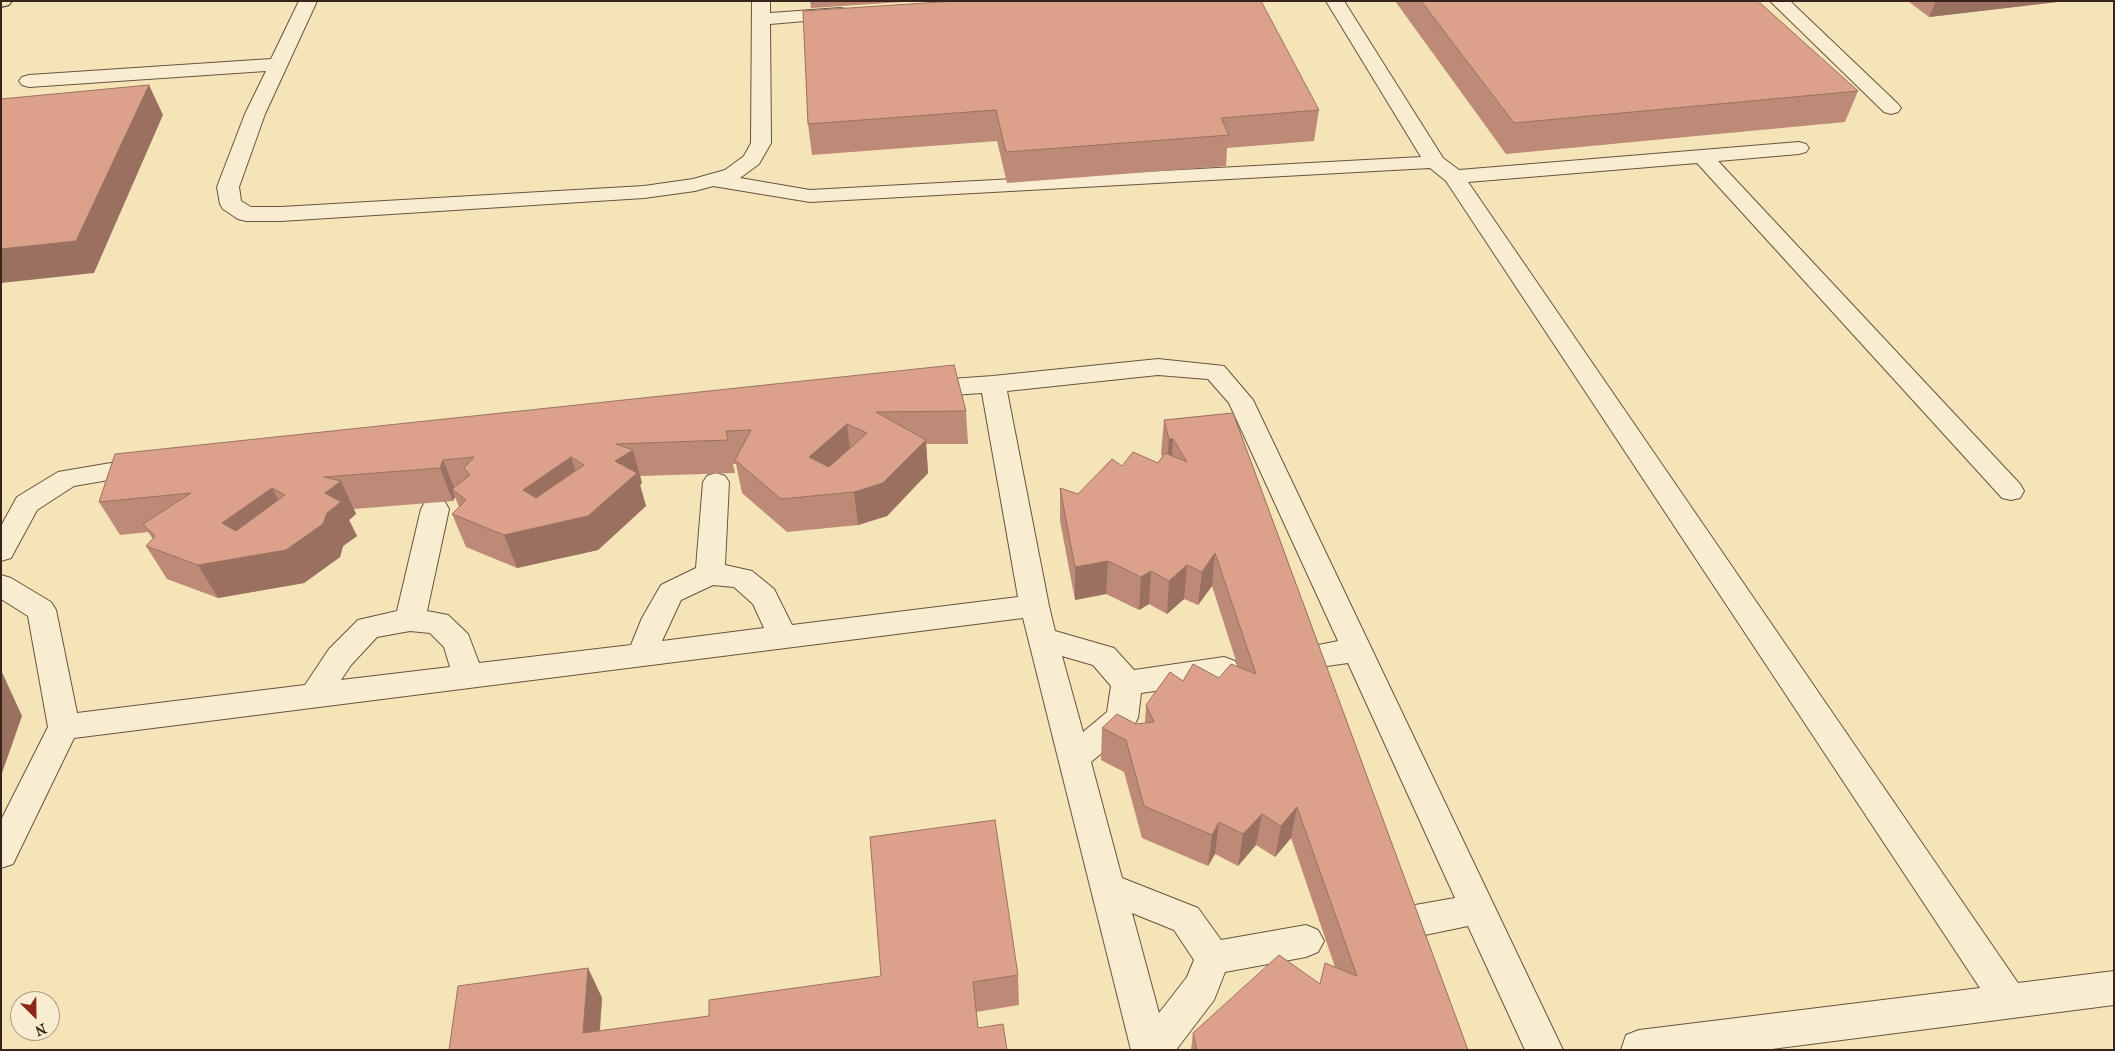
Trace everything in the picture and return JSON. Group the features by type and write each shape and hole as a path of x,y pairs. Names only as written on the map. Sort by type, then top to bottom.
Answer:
{"street":[{"path":"308,1 238,157 228,188 231,204 246,214 281,214 634,192 696,185 732,174 752,160 761,143 761,10 860,12"},
{"path":"1335,1 1444,170 2009,1001"},
{"path":"1780,1 1891,108"},
{"path":"28,81 279,64"},
{"path":"712,180 810,196 1444,170 1702,156 1799,148"},
{"path":"1702,156 2011,491"},
{"path":"896,391 993,384 1158,367 1215,372 1240,400 1544,1050"},
{"path":"993,384 1034,606 1152,1050"},
{"path":"1,551 27,504 67,478 169,462"},
{"path":"710,574 716,482"},
{"path":"410,620 435,508"},
{"path":"641,655 657,618 671,593 710,574 742,578 750,584 764,597 783,637"},
{"path":"1,585 41,610 64,727 1,854"},
{"path":"64,727 1034,606"},
{"path":"315,695 340,657 368,628 410,620 438,623 458,642 468,676"},
{"path":"1043,639 1103,656 1126,683 1122,718 1074,758"},
{"path":"1320,655 1357,650"},
{"path":"1126,683 1224,669"},
{"path":"1108,888 1186,919 1213,958"},
{"path":"1415,921 1478,909"},
{"path":"1213,958 1306,941"},
{"path":"1152,1050 1201,988 1213,958"},
{"path":"1640,1050 1639,1048 2009,1001 2112,991"}],"building":[{"path":"956,1 1261,1 1319,110 1221,118 1229,135 1006,152 996,110 808,124 803,11"},
{"path":"1421,1 1758,1 1858,91 1514,123"},
{"path":"149,85 76,241 1,249 1,99"},
{"path":"954,365 966,411 876,412 926,440 883,483 854,492 781,499 735,460 751,430 726,431 728,440 616,444 633,450 615,461 637,473 588,516 504,535 452,514 466,500 452,489 470,475 464,468 474,457 443,460 440,468 324,477 341,481 325,493 341,502 327,513 323,524 286,550 198,565 146,546 155,536 143,524 191,493 99,502 115,454","holes":["847,424 867,433 829,467 809,457","571,457 584,465 536,498 523,490","272,488 285,495 236,531 222,523"]},
{"path":"1233,413 1468,1050 1197,1050 1193,1033 1279,955 1320,984 1325,963 1357,976 1297,807 1281,826 1262,814 1243,834 1219,822 1212,835 1144,806 1126,740 1102,728 1117,714 1136,724 1154,722 1146,705 1170,672 1183,681 1193,664 1219,678 1231,664 1256,674 1215,553 1202,572 1187,565 1169,581 1151,571 1141,577 1108,561 1075,567 1060,488 1078,494 1112,459 1122,466 1133,452 1158,463 1165,453 1187,462 1173,439 1169,439 1164,420"},
{"path":"995,820 1018,975 973,982 978,1028 1003,1024 1007,1050 449,1050 458,986 588,968 583,1033 709,1016 709,1000 881,976 870,837"}]}
